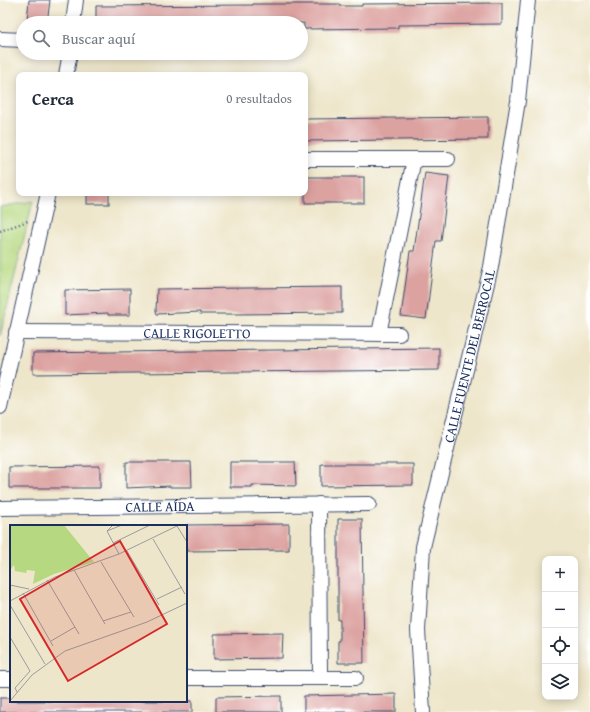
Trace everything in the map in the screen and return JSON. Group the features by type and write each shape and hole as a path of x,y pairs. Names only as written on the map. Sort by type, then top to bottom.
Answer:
{"street":[{"path":"74,16 76,0"},
{"name":"CALLE FUENTE DEL BERROCAL","path":"423,712 418,630 423,547 491,267 518,101 528,0"},
{"path":"0,39 16,40"},
{"path":"67,72 69,60"},
{"path":"308,159 448,159"},
{"path":"379,334 414,159"},
{"path":"0,407 47,196"},
{"name":"CALLE RIGOLETTO","path":"16,332 399,334"},
{"path":"319,504 320,677"},
{"name":"CALLE AÍDA","path":"0,508 369,504"},
{"path":"0,679 10,678"},
{"path":"187,678 356,678"}],"path":[{"path":"0,231 44,215"}],"green space":[{"path":"33,201 0,336 0,207"}],"building":[{"path":"29,0 50,0 48,16 27,16"},
{"path":"502,3 502,24 398,25 398,28 308,29 308,16 96,16 96,6 340,4 340,6 362,6 362,4"},
{"path":"488,117 488,139 308,141 308,119"},
{"path":"425,173 449,176 441,241 436,241 426,319 401,316 410,251 414,251"},
{"path":"308,177 364,177 364,203 305,203 305,196 308,196"},
{"path":"87,196 109,196 109,204 87,204"},
{"path":"342,287 342,313 200,314 200,312 157,314 156,311 157,289"},
{"path":"130,289 130,315 108,315 108,313 65,315 65,290"},
{"path":"439,348 439,370 33,374 33,353"},
{"path":"126,462 191,462 192,487 170,486 126,488"},
{"path":"230,462 295,462 296,486 252,485 252,487 230,487"},
{"path":"321,464 413,464 413,485 321,486"},
{"path":"100,466 100,488 9,488 9,467"},
{"path":"338,519 362,519 364,663 338,663 340,620 338,620"},
{"path":"289,524 289,550 187,551 186,525"},
{"path":"283,633 282,658 214,659 214,634"},
{"path":"396,694 396,712 304,712 304,696"},
{"path":"281,696 281,712 216,712 216,697"},
{"path":"0,698 10,698 10,702 192,701 192,712 0,712"}]}
